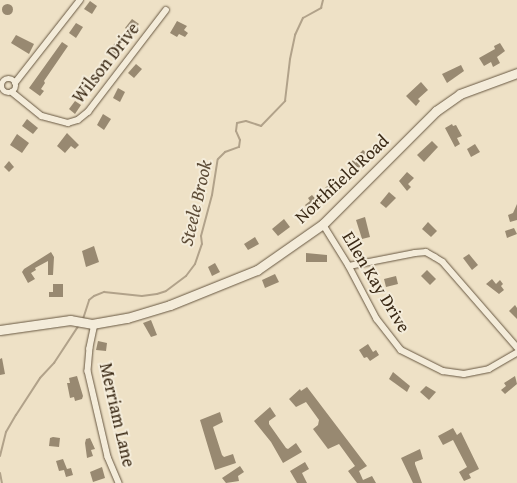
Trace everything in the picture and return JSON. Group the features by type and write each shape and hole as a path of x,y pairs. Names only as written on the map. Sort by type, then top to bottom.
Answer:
{"street":[{"path":"15,83 10,79 2,82 4,91 12,92 15,88 15,83 80,0"},
{"name":"Wilson Drive","path":"12,92 42,116 68,123 78,120 88,112 166,10"},
{"name":"Northfield Road","path":"0,330 70,320 88,323 127,318 155,310 257,270 323,224 436,111 460,94 517,73"},
{"name":"Ellen Kay Drive","path":"323,224 349,266 377,319 401,350 444,371 464,374 489,369 517,353"},
{"path":"349,266 415,253 426,252 435,256 443,262 517,347"},
{"name":"Merriam Lane","path":"88,323 90,348 88,371 108,457 118,483"}],"building":[{"path":"90,1 97,6 92,14 84,9"},
{"path":"5,4 9,4 12,9 11,13 5,14 2,11 2,7"},
{"path":"132,19 139,24 131,32 125,28"},
{"path":"177,21 187,26 184,30 188,33 185,37 179,34 177,37 170,33"},
{"path":"76,23 83,27 76,38 69,33"},
{"path":"16,35 34,44 29,54 11,43"},
{"path":"62,42 68,46 44,81 45,83 41,89 44,91 40,96 29,88"},
{"path":"115,43 121,48 114,57 108,52"},
{"path":"500,43 505,51 497,57 500,63 493,67 491,62 484,66 479,58 495,49 494,46"},
{"path":"136,64 142,69 134,78 128,73"},
{"path":"461,65 464,71 447,83 442,74"},
{"path":"421,82 428,90 418,99 420,101 416,106 406,96"},
{"path":"118,88 125,92 120,102 113,98"},
{"path":"75,101 81,105 75,114 69,109"},
{"path":"103,114 111,119 104,130 97,125"},
{"path":"27,119 38,128 33,134 22,126"},
{"path":"452,124 453,126 456,125 462,136 457,138 460,144 455,147 445,128"},
{"path":"67,133 79,145 75,149 71,146 65,153 57,146"},
{"path":"17,134 29,143 22,153 10,145"},
{"path":"432,141 438,147 424,162 417,155"},
{"path":"475,144 480,152 471,157 467,149"},
{"path":"363,150 367,154 363,158 365,161 358,169 351,162"},
{"path":"9,161 14,167 9,172 4,167"},
{"path":"407,172 414,178 408,184 411,187 407,191 399,181"},
{"path":"334,180 340,186 332,195 325,188"},
{"path":"389,192 396,198 386,208 380,203"},
{"path":"312,195 320,204 310,212 305,205 310,201 308,198"},
{"path":"517,204 517,220 510,222 508,215 513,213"},
{"path":"365,217 370,237 362,239 356,220"},
{"path":"284,219 290,227 278,236 272,229"},
{"path":"428,222 437,231 431,237 422,229"},
{"path":"514,228 517,234 507,238 505,231"},
{"path":"255,237 259,244 248,250 244,244"},
{"path":"94,246 99,262 86,267 82,251"},
{"path":"51,252 54,257 53,275 48,275 48,261 35,268 36,270 31,273 35,279 28,283 22,272 24,269"},
{"path":"306,253 327,255 327,262 306,262"},
{"path":"469,254 478,265 472,270 463,258"},
{"path":"215,263 220,272 212,276 208,267"},
{"path":"427,270 436,279 430,285 421,276"},
{"path":"275,274 279,282 265,288 262,280"},
{"path":"396,276 398,284 386,287 384,279"},
{"path":"492,279 496,284 500,280 503,284 501,286 504,290 499,294 486,284"},
{"path":"53,284 63,284 63,297 49,297 49,292 53,292"},
{"path":"515,305 517,308 517,319 509,311"},
{"path":"151,320 157,335 151,337 143,323"},
{"path":"98,341 107,343 106,351 96,350"},
{"path":"368,344 373,352 376,350 379,355 370,361 367,357 364,358 359,350"},
{"path":"2,358 5,374 0,375 0,359"},
{"path":"393,372 410,386 407,392 389,379"},
{"path":"77,376 83,396 82,399 75,401 74,397 70,398 67,383 70,383 69,378"},
{"path":"515,376 517,384 505,394 501,390 506,386 504,383"},
{"path":"426,386 436,392 429,400 420,392"},
{"path":"307,387 367,466 359,471 363,480 372,476 376,483 357,483 348,471 355,466 339,444 328,449 313,429 318,425 319,420 306,402 296,407 289,399 300,389 301,391"},
{"path":"270,407 276,416 269,421 269,424 286,448 288,449 296,443 302,452 283,463 271,442 254,421"},
{"path":"220,412 223,422 213,427 222,455 224,457 233,454 236,463 215,470 200,420"},
{"path":"453,428 457,435 461,432 479,469 469,474 471,478 464,481 459,472 467,467 453,440 443,445 438,436"},
{"path":"50,438 60,438 59,447 49,446"},
{"path":"90,438 95,449 91,450 93,456 87,458 85,443 86,439"},
{"path":"420,449 423,459 415,462 415,464 422,483 413,483 401,458"},
{"path":"63,459 67,469 71,468 73,475 66,477 64,470 59,471 56,461"},
{"path":"305,462 309,469 302,473 307,483 297,483 290,471"},
{"path":"240,466 244,472 238,476 239,481 226,483 222,478"},
{"path":"102,467 105,478 93,482 90,472"}],"waterway":[{"name":"Steele Brook","path":"83,319 89,300 94,296 104,292 142,296 157,294 166,291 186,276 195,264 202,244 201,236 212,195 218,159 225,152 239,147 240,140 236,131 237,123 246,121 261,126 285,101 295,35 303,18 321,8 323,0"},
{"name":"Steele Brook","path":"0,456 6,432 16,415 40,378 54,363 79,325"},
{"name":"Steele Brook","path":"0,473 2,483"}]}
